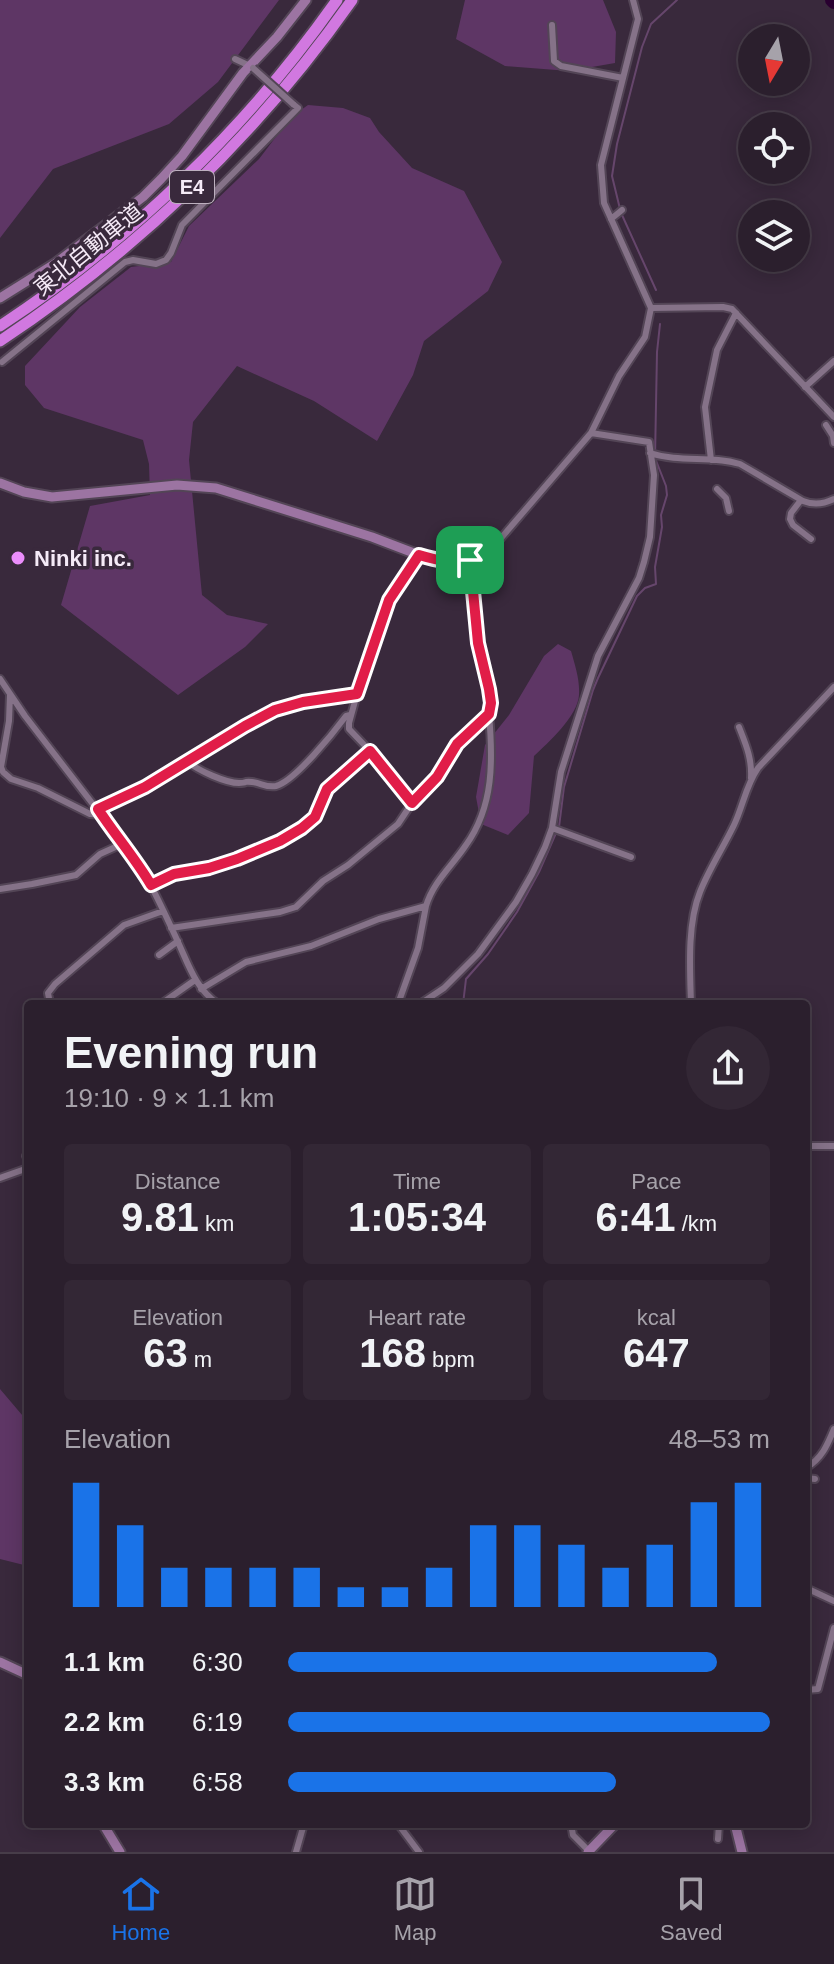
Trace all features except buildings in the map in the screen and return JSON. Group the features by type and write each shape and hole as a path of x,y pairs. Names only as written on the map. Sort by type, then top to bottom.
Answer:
{"highway":[{"name":"東北自動車道","path":"0,326 69,277 161,200 243,118 337,0"},
{"name":"東北自動車道","path":"0,341 128,246 169,209 254,123 298,72 352,0"}],"street":[{"path":"0,298 56,263 143,197 182,156 306,0"},
{"path":"0,483 24,492 52,497 177,485 216,488 419,555 461,562 483,555 496,544 591,433 619,376 645,337 651,308 613,217 604,203 601,165 638,19 633,0"},
{"path":"552,25 554,61 561,66 623,78"},
{"path":"2,362 125,262 133,260 156,264 166,260 182,225 298,108 251,67 235,59"},
{"path":"613,217 622,210"},
{"path":"651,308 732,309 834,417"},
{"path":"711,460 705,407 717,350 736,313"},
{"path":"805,387 834,361"},
{"path":"826,425 834,438"},
{"path":"426,1000 460,974 487,942 516,902 556,829 561,772 598,656 639,578 644,562 650,537 654,475 649,442 591,433"},
{"path":"650,453 666,458 730,461 809,504 834,499"},
{"path":"717,489 726,498 729,511"},
{"path":"801,500 790,519 811,539"},
{"path":"412,803 349,729 350,715 389,600 419,555"},
{"path":"399,1000 418,948 429,894 467,844 484,812 492,770 491,703 478,643 470,560"},
{"path":"0,679 139,864 195,980 213,1000"},
{"path":"691,1000 696,904 736,821 751,778 834,687"},
{"path":"10,694 1,767 3,772 11,779 38,788 90,814 100,812 145,787 275,710 303,702 357,694"},
{"path":"171,928 296,907 323,881 398,824 412,803 437,777 457,744 489,714"},
{"path":"188,762 197,769 237,783 276,786 298,771 350,715"},
{"path":"739,727 749,751 751,778"},
{"path":"151,885 174,874 237,859 302,828 315,817 327,789 370,751"},
{"path":"556,829 631,857"},
{"path":"0,889 76,875 100,854 122,844"},
{"path":"201,989 246,962 311,946 379,919 426,906"},
{"path":"49,1000 48,993 55,984 124,925 163,911"},
{"path":"159,955 178,941"},
{"path":"167,1000 195,980"},
{"path":"810,1146 834,1146"},
{"path":"0,1178 24,1169"},
{"path":"810,1465 821,1457 834,1429"},
{"path":"810,1478 815,1479"},
{"path":"810,1590 834,1601"},
{"path":"810,1690 818,1689 834,1628"},
{"path":"0,1662 24,1673"},
{"path":"105,1828 120,1852"},
{"path":"296,1852 303,1828"},
{"path":"401,1828 419,1852"},
{"path":"572,1828 573,1835 588,1852 611,1828"},
{"path":"718,1839 719,1828"},
{"path":"736,1828 742,1852"}],"shaded area":[{"path":"0,0 279,0 218,82 169,124 53,169 0,238"},
{"path":"465,0 603,0 616,32 615,63 569,71 505,66 456,39"},
{"path":"308,105 343,108 370,118 412,168 464,191 502,262 488,291 424,341 413,375 377,441 314,401 237,366 193,422 189,460 202,595 227,615 268,624 245,647 178,695 61,605 90,506 150,495 149,464 143,440 44,408 25,385 25,366 80,307 131,267 171,262 189,226 259,159 291,117"},
{"path":"558,644 571,651 579,684 577,703 574,712 534,756 529,813 508,835 481,824 476,797 485,745 509,715 544,656"},
{"path":"0,1389 24,1417 24,1565 0,1559"}],"waterway":[{"path":"620,209 612,176 642,47 651,24 677,0"},
{"path":"622,215 656,290"},
{"path":"559,827 564,787 593,690 637,596 645,588 656,584 661,515 667,495 655,458 660,324"},
{"path":"463,1000 466,979 517,912 556,833"}],"place":[{"name":"Ninki inc.","path":"18,558"}],"route":[{"path":"419,555 444,561 470,560 478,643 491,703 489,714 457,744 437,777 412,803 370,751 327,789 319,811 302,828 261,850 209,868 174,874 151,885 98,809 145,787 275,710 303,702 357,694 389,600 419,555"}]}
